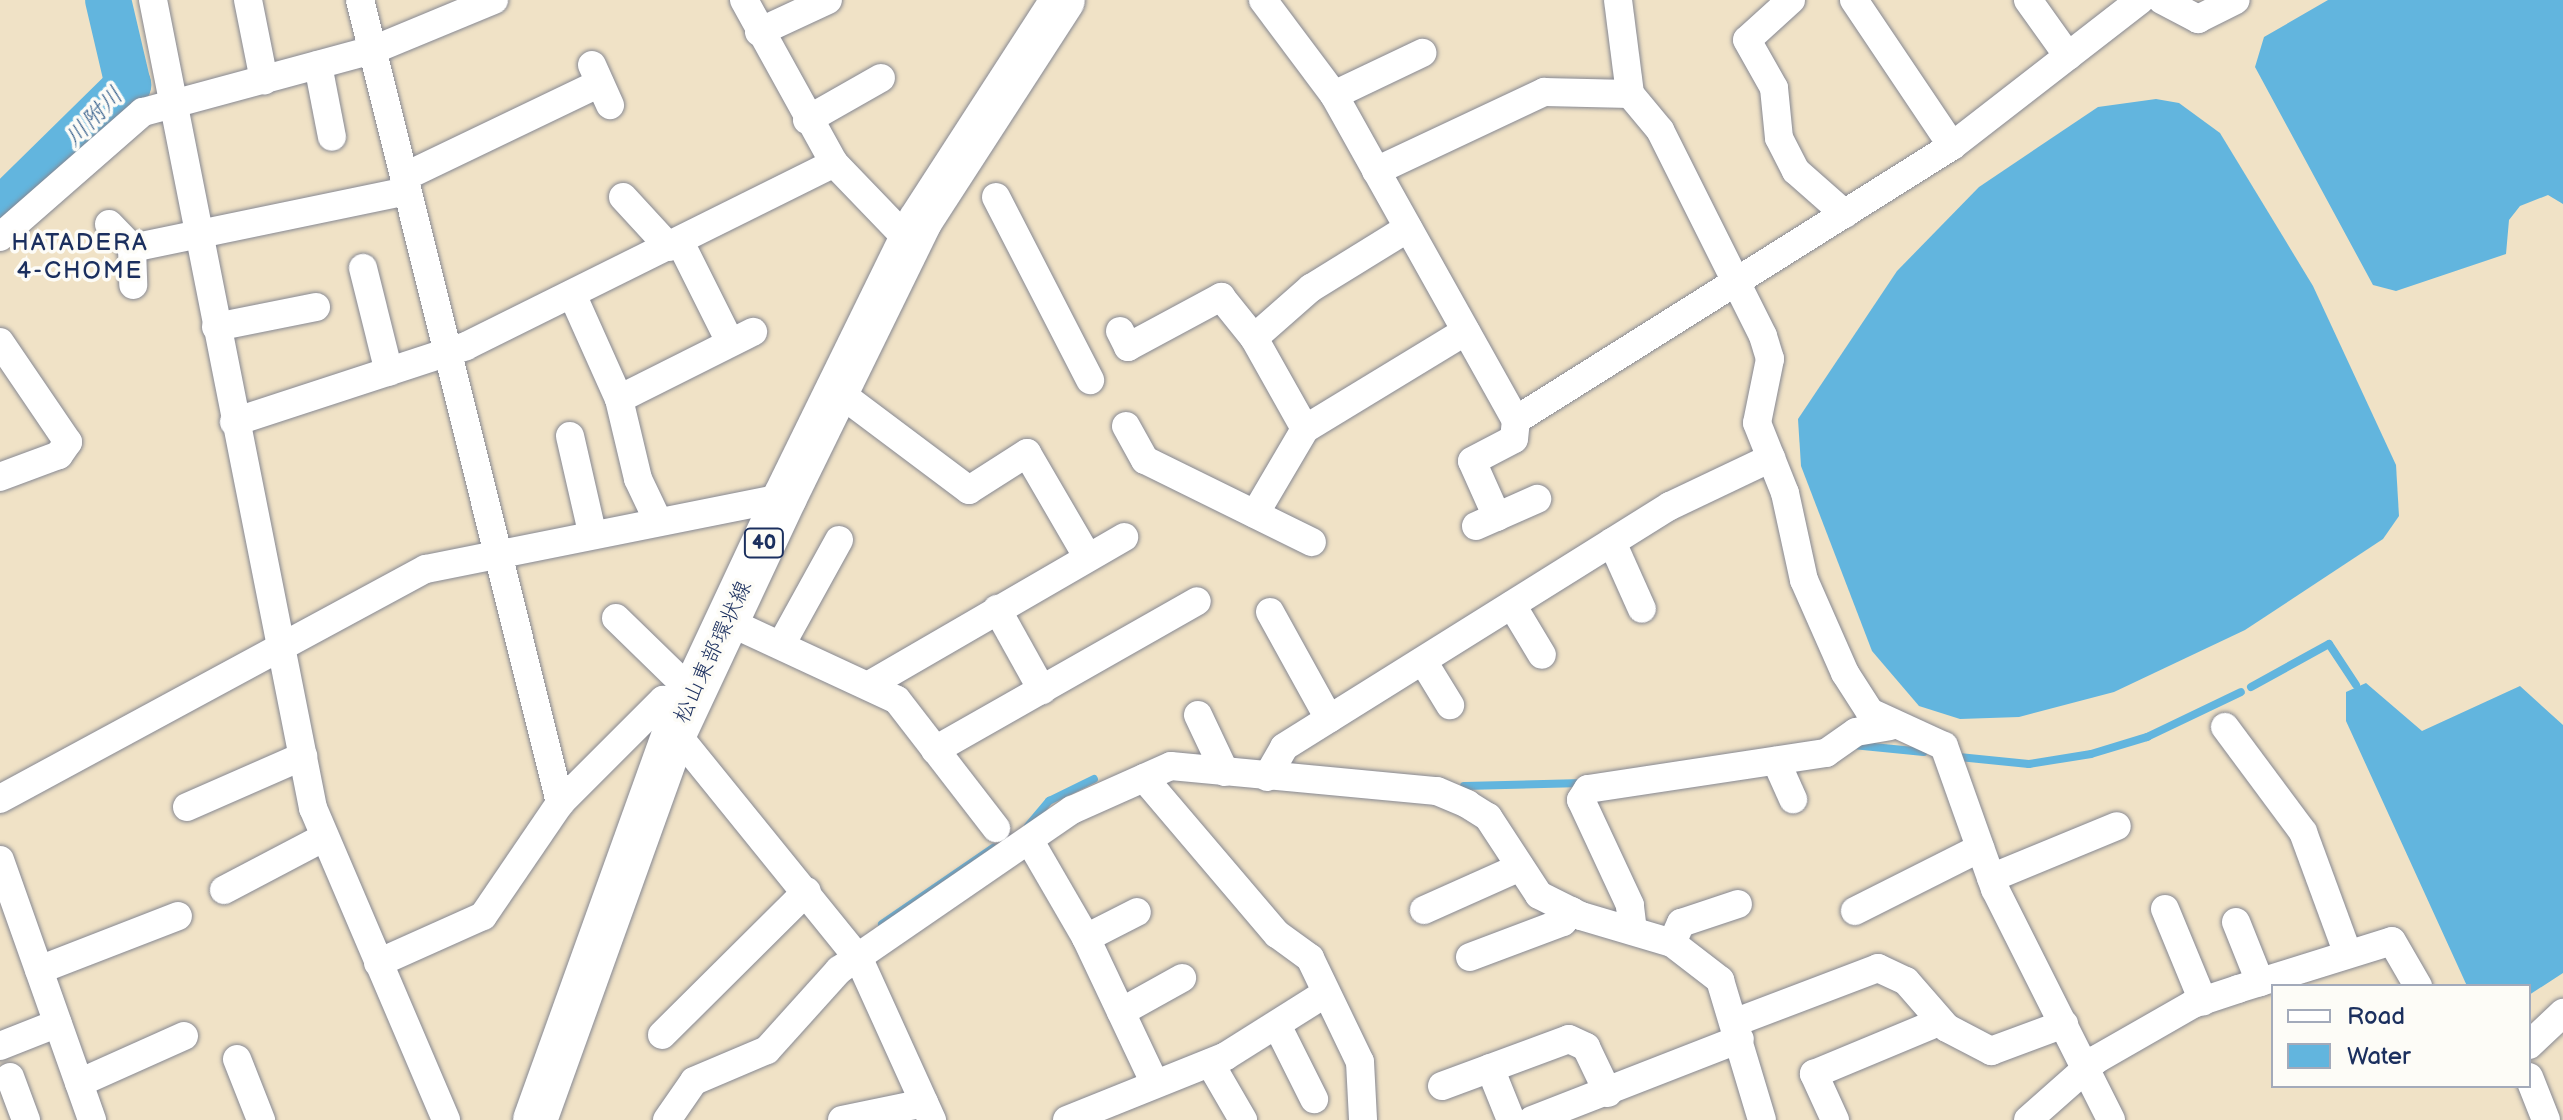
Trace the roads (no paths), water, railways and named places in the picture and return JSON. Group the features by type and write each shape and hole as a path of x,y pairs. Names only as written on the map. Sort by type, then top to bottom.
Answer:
{"main road":[{"name":"松山東部環状線","path":"535,1120 685,711 785,497 910,242 950,169 1063,0"}],"street":[{"path":"153,0 234,422 303,756 323,838 378,963 437,1117"},
{"path":"248,0 264,80"},
{"path":"360,0 494,551 560,803"},
{"path":"0,237 143,112 373,50 494,0"},
{"path":"744,0 807,120 834,163 910,242"},
{"path":"759,32 828,0"},
{"path":"1263,0 1334,95 1516,420 1514,439 1472,461 1486,522 1537,499"},
{"path":"1618,0 1630,94 1674,149 1738,281 1770,359 1757,423 1771,458 1804,580 1845,673 1870,712 1889,726 1944,746 1991,878 2111,1120"},
{"path":"1791,0 1762,9 1747,40 1774,88 1779,138 1796,171 1845,214"},
{"path":"1854,0 1952,146"},
{"path":"2028,0 2068,56"},
{"path":"1516,420 1952,146 2140,0"},
{"path":"2162,0 2198,19 2236,0"},
{"path":"1334,95 1422,53"},
{"path":"318,65 332,137"},
{"path":"807,120 881,78"},
{"path":"132,248 198,236 406,184 601,85"},
{"path":"1376,171 1544,92 1630,94"},
{"path":"234,422 445,354 675,245 834,163"},
{"path":"950,169 1023,212"},
{"path":"619,399 741,337 675,245 623,197"},
{"path":"996,197 1090,380"},
{"path":"107,226 132,248 133,285"},
{"path":"1254,338 1311,288 1408,228"},
{"path":"363,268 389,372"},
{"path":"572,294 619,399 638,479 658,521"},
{"path":"1120,331 1128,347 1221,297 1254,338 1305,429"},
{"path":"216,327 316,307"},
{"path":"1255,514 1305,429 1466,331"},
{"path":"0,342 68,442 59,455 0,477"},
{"path":"837,391 969,490 1027,453 1087,556"},
{"path":"1126,426 1145,460 1312,542"},
{"path":"570,436 592,532"},
{"path":"1267,777 1284,747 1612,542 1771,458"},
{"path":"0,799 426,569 494,551 785,497"},
{"path":"869,685 1124,537"},
{"path":"781,645 839,540"},
{"path":"1612,542 1642,609"},
{"path":"935,750 1197,601"},
{"path":"1512,605 1542,655"},
{"path":"997,609 1042,690"},
{"path":"1270,612 1329,719"},
{"path":"616,618 685,711 807,891 859,959 928,1112 842,1120"},
{"path":"727,621 869,685 910,713 996,828"},
{"path":"1423,661 1450,705"},
{"path":"378,963 483,916 560,803 663,700 685,711"},
{"path":"1198,715 1225,772"},
{"path":"1633,931 1630,905 1581,800 1588,789 1826,753 1856,732 1889,726"},
{"path":"2225,727 2303,832 2348,954"},
{"path":"187,807 303,756"},
{"path":"1776,761 1793,799"},
{"path":"667,1120 682,1090 767,1050 839,970 1031,843 1072,810 1171,766 1437,791 1488,817 1539,895 1571,911 1672,943 1720,980 1738,1031 1762,1120"},
{"path":"1144,778 1277,934 1310,958 1360,1062 1363,1120"},
{"path":"1991,878 2117,826"},
{"path":"224,890 323,838"},
{"path":"1031,843 1086,938 1155,1084"},
{"path":"1855,911 1980,848"},
{"path":"0,860 92,1120"},
{"path":"1424,909 1520,867"},
{"path":"662,1035 807,891"},
{"path":"1672,943 1681,923 1738,904"},
{"path":"2165,909 2203,1001"},
{"path":"1470,957 1563,922 1571,911"},
{"path":"1086,938 1137,912"},
{"path":"39,970 178,916"},
{"path":"2236,922 2260,982"},
{"path":"2028,1120 2087,1070 2203,1001 2392,941 2417,984"},
{"path":"1532,1120 1608,1093 1878,968 1906,981 1939,1022 1991,1051 2064,1024"},
{"path":"1121,1012 1182,978"},
{"path":"1067,1120 1210,1063 1326,993"},
{"path":"2531,1043 2563,1013"},
{"path":"1835,1120 1814,1074 1939,1022"},
{"path":"0,1046 58,1023"},
{"path":"1277,1025 1314,1099"},
{"path":"79,1083 184,1036"},
{"path":"1442,1086 1569,1039 1586,1047 1608,1093"},
{"path":"2531,1051 2563,1041"},
{"path":"237,1059 261,1120"},
{"path":"1210,1063 1243,1120"},
{"path":"1490,1068 1511,1120"},
{"path":"2531,1082 2546,1120"}],"water":[{"path":"2328,0 2563,0 2563,204 2548,195 2520,206 2509,220 2506,254 2396,291 2373,285 2255,67 2264,37"},
{"path":"2156,99 2179,103 2220,133 2313,286 2396,465 2399,516 2383,539 2245,630 2114,692 2019,717 1960,719 1919,706 1872,651 1801,466 1798,419 1897,271 1979,187 2098,107"},
{"path":"2366,683 2422,731 2520,686 2563,725 2563,973 2531,994 2531,984 2466,984 2346,721 2346,692"}],"waterway":[{"name":"川附川","path":"0,211 128,85 108,0"},
{"path":"2251,687 2329,644 2356,685"},
{"path":"1959,757 2029,764 2091,754 2147,737 2241,692"},
{"path":"1853,745 1924,752"},
{"path":"1028,826 1049,801 1094,779"},
{"path":"1464,786 1583,783"},
{"path":"882,924 993,848"}],"district":[{"name":"HATADERA 4-CHOME","path":"80,257"}]}
